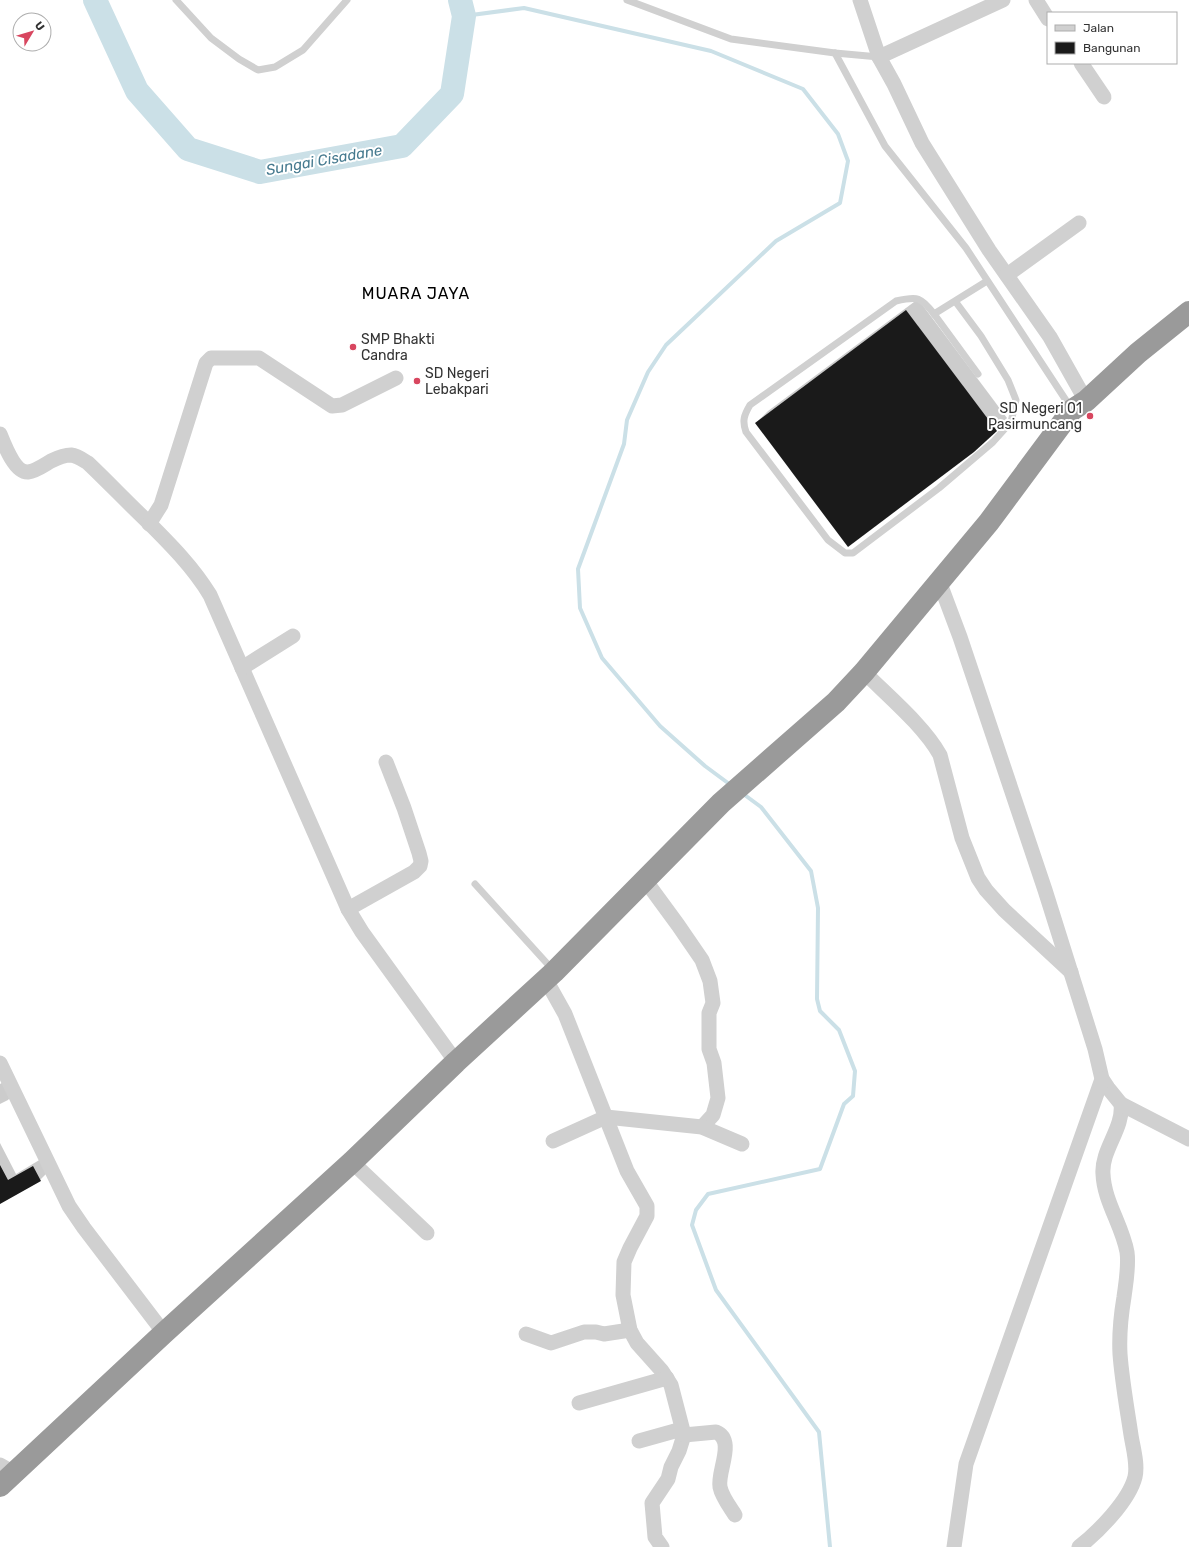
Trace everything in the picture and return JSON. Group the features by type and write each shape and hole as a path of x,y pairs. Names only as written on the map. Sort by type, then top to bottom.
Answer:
{"highway":[{"path":"5,1475 352,1162 456,1062 550,976 721,803 836,702 864,672 939,580 989,522 1079,406 1138,352 1189,312"}],"street":[{"path":"860,0 879,57 931,158 978,233 1050,337 1079,406"},
{"path":"879,57 1003,0"},
{"path":"1036,0 1047,17"},
{"path":"1082,64 1104,97"},
{"path":"1007,275 1079,223"},
{"path":"149,524 161,505 174,470 206,363 211,358 259,358 332,406 342,405 396,378"},
{"path":"0,434 11,458 22,471 27,472 33,470 63,456 71,455 84,460 186,561 203,584 210,595 348,909 362,932 456,1062"},
{"path":"939,580 972,671 1045,890 1095,1049 1102,1079 1121,1104 1189,1139"},
{"path":"242,668 293,636"},
{"path":"864,672 935,745 942,761 962,838 978,878 986,890 1004,910 1071,973"},
{"path":"348,909 414,872 420,866 421,861 419,853 404,808 386,762"},
{"path":"645,880 702,960 710,981 713,1004 709,1013 709,1049 714,1063 718,1098 713,1115 702,1127"},
{"path":"550,976 627,1170 647,1206 647,1216 624,1262 623,1295 630,1330 637,1344 656,1364 671,1385 683,1432 679,1451 671,1468 668,1479 652,1503 655,1537 662,1547"},
{"path":"0,1063 69,1206 84,1228 164,1332"},
{"path":"954,1547 966,1464 1102,1079"},
{"path":"1079,1547 1099,1530 1117,1508 1129,1490 1136,1475 1124,1393 1120,1350 1121,1321 1128,1258 1122,1233 1106,1190 1102,1171 1121,1115 1121,1104"},
{"path":"553,1141 606,1117 702,1127 742,1144"},
{"path":"352,1162 427,1233"},
{"path":"526,1334 551,1343 584,1332 604,1334 630,1330"},
{"path":"579,1403 667,1378"},
{"path":"639,1441 683,1432 716,1432 721,1434 726,1451 720,1478 720,1488 735,1515"}],"lane":[{"path":"176,0 212,38 239,59 258,70 275,67 303,50 347,0"},
{"path":"627,0 731,39 835,53 879,57"},
{"path":"835,53 885,146 966,248 987,280 1079,406"},
{"path":"934,314 987,280"},
{"path":"955,301 981,336 1008,380 1016,400 1011,422 993,442 939,488 853,553 845,553 828,540 746,432 743,423 744,414 750,405 896,301 911,298 924,301 978,374"},
{"path":"475,884 550,976"}],"building":[{"path":"906,310 997,431 974,452 848,547 755,423"},
{"path":"0,1165 8,1180 33,1166 41,1181 0,1204"}],"waterway":[{"name":"Sungai Cisadane","path":"95,0 137,91 188,149 260,172 402,146 452,94 464,16 460,0"},
{"path":"464,16 524,8 711,51 803,89 838,134 848,161 840,203 776,241 666,345 648,372 627,420 624,444 578,569 580,608 602,658 660,726 705,766 732,786"},
{"path":"742,793 761,807 811,871 818,908 817,999 820,1011 839,1030 855,1071 853,1096 844,1104 820,1169 708,1194 696,1210 692,1225 716,1290 819,1432 830,1547"}],"place":[{"name":"SMP Bhakti Candra","path":"353,347"},
{"name":"SD Negeri Lebakpari","path":"417,381"},
{"name":"SD Negeri 01 Pasirmuncang","path":"1090,416"}],"district":[{"name":"MUARA JAYA","path":"416,293"}]}
